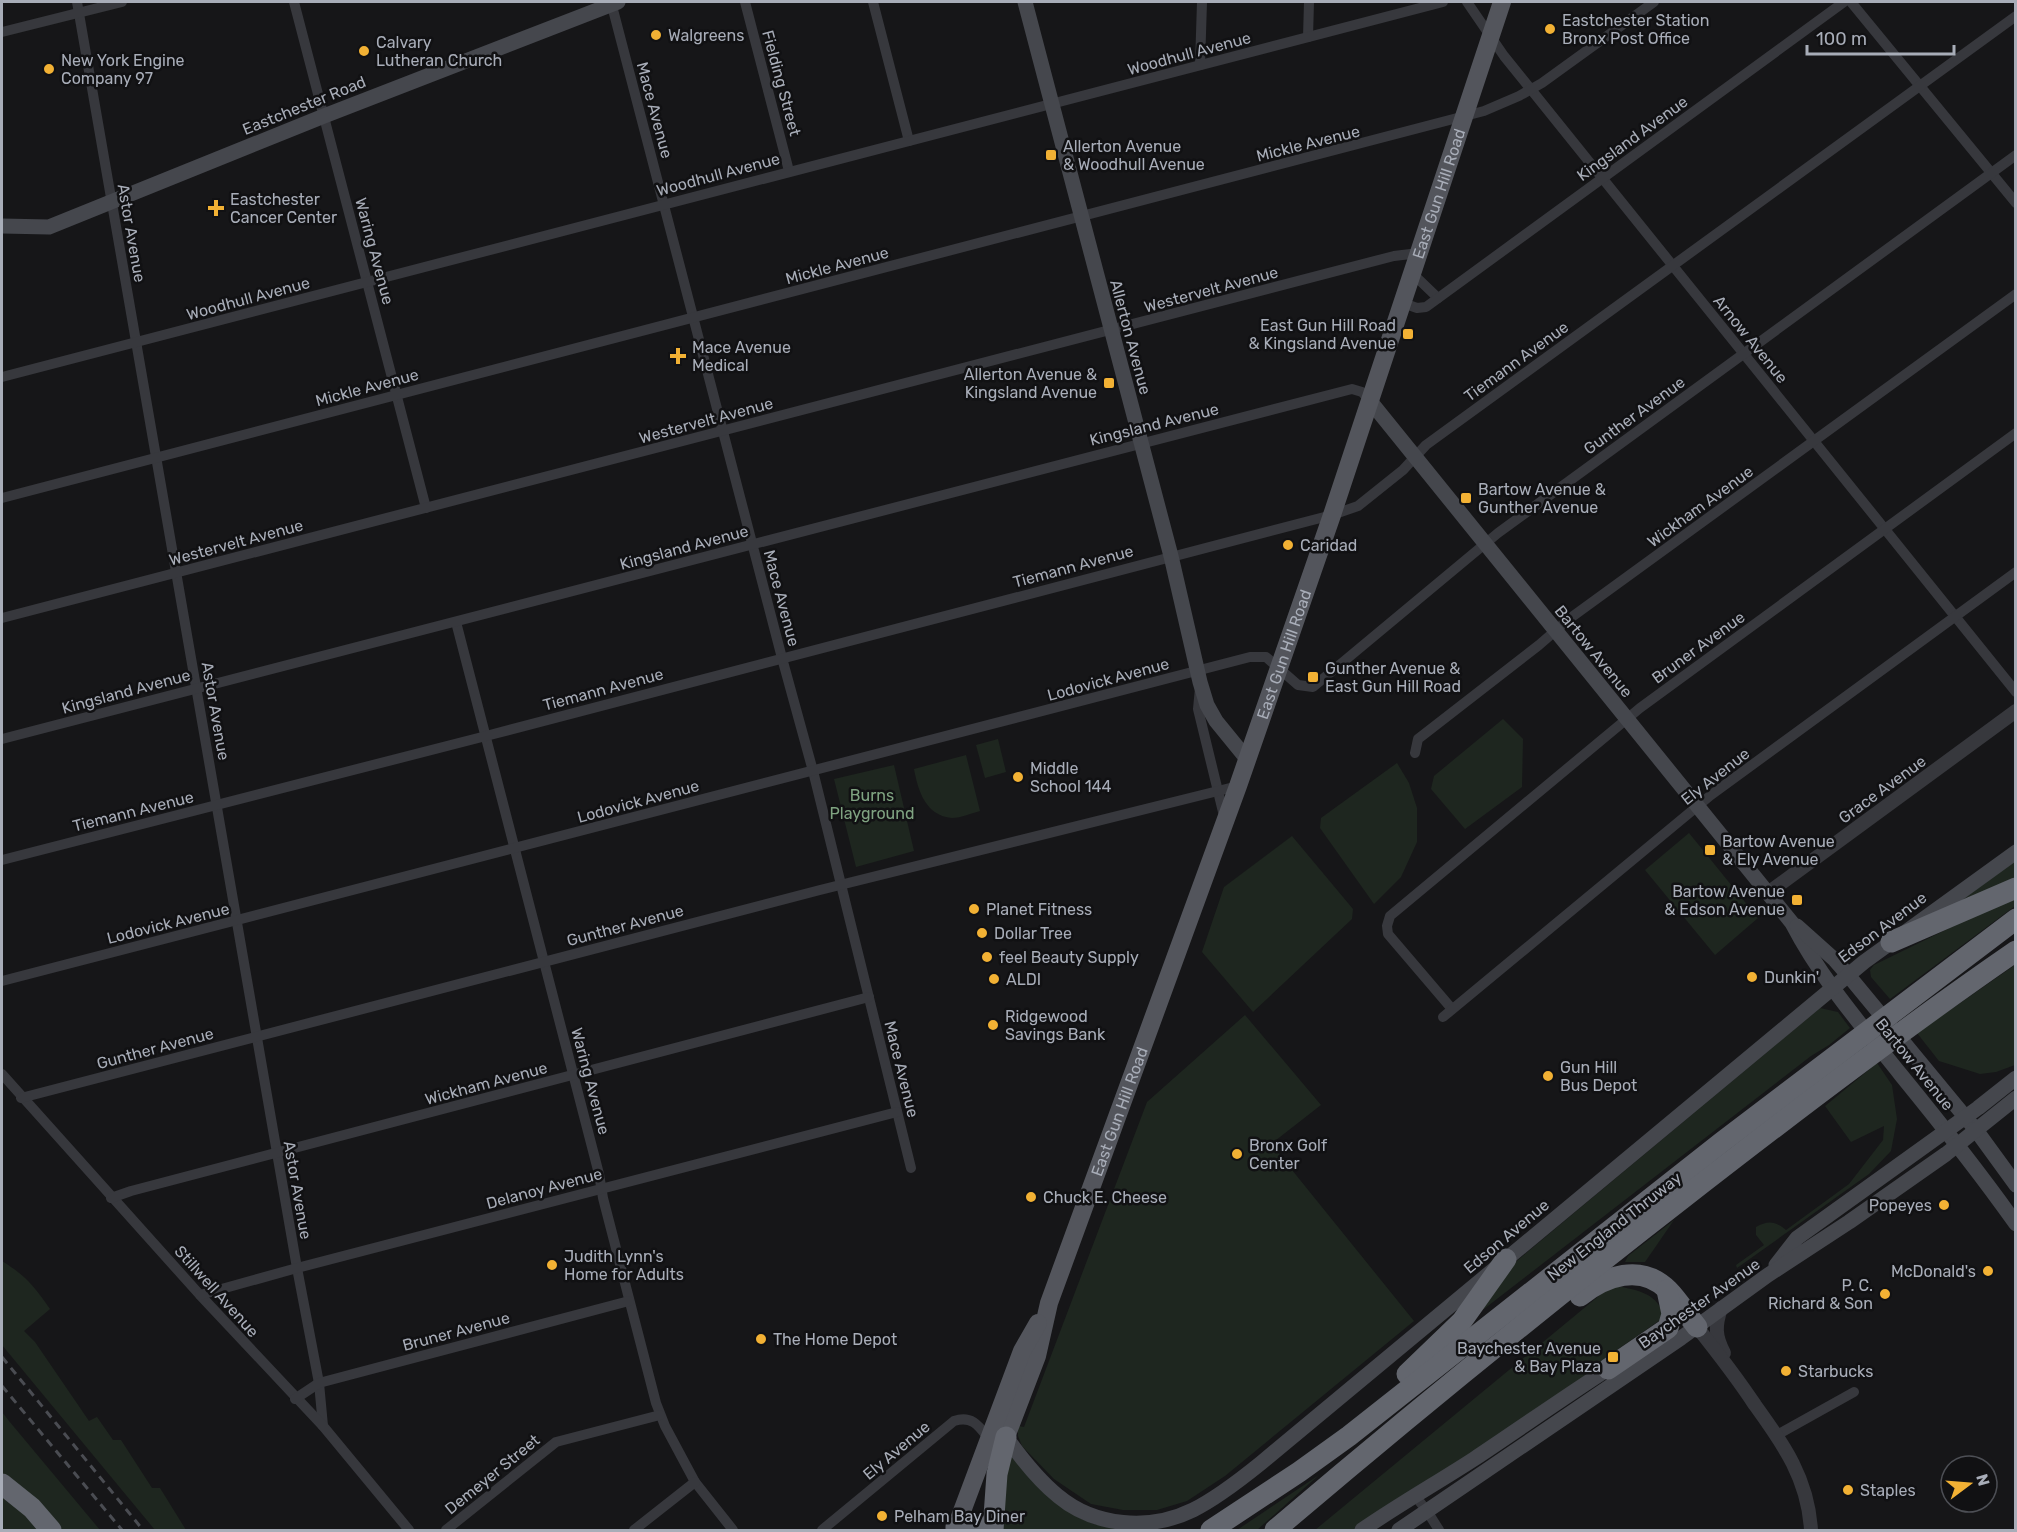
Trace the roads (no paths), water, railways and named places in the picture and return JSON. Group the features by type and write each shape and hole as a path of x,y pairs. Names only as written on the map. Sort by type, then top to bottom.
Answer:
{"highway":[{"path":"1891,942 2016,888"},
{"name":"New England Thruway","path":"1913,1010 1967,954 2016,919"},
{"name":"New England Thruway","path":"1211,1530 1327,1452 1670,1181 1851,1056 1913,1010 2016,951"},
{"name":"New England Thruway","path":"1275,1530 1509,1336 1703,1182 1851,1056"},
{"path":"1327,1452 1353,1420 1411,1370 1462,1321 1506,1259"},
{"path":"1509,1336 1573,1301 1597,1284 1610,1278 1632,1275 1647,1278 1667,1289 1697,1327"},
{"path":"1608,1369 1668,1328 1672,1314 1667,1289"},
{"path":"956,1529 979,1527 991,1530 998,1438"},
{"path":"2,1484 32,1508 51,1530"},
{"path":"2,1500 18,1511 37,1530"}],"main road":[{"name":"Eastchester Road","path":"2,226 49,227 613,2"},
{"name":"Allerton Avenue","path":"1025,2 1171,556 1207,705 1216,721 1247,759"},
{"name":"East Gun Hill Road","path":"956,1529 1037,1356 1049,1303 1238,786 1332,514 1503,2"},
{"name":"Bartow Avenue","path":"1370,401 1768,893 1792,922 1813,939 1848,975 1976,1130 2016,1185"},
{"name":"Edson Avenue","path":"998,1438 1048,1488 1080,1510 1095,1516 1147,1523 1172,1518 1202,1505 1244,1477 1848,975 2016,852"},
{"name":"Bartow Avenue","path":"1792,922 1804,946 1833,988 1958,1144 2016,1224"},
{"path":"1768,1275 1797,1238 2016,1078"},
{"name":"Baychester Avenue","path":"1399,1530 1858,1215 1958,1144 2016,1098"},
{"path":"1362,1530 1398,1505 1416,1497 1608,1369"}],"street":[{"path":"2,32 78,7 122,2"},
{"name":"Waring Avenue","path":"294,2 426,508"},
{"name":"Mace Avenue","path":"613,2 663,204 813,771 911,1168"},
{"name":"Fielding Street","path":"745,2 789,171"},
{"path":"873,2 909,141"},
{"path":"1200,65 1202,2"},
{"path":"1308,37 1309,2"},
{"name":"Woodhull Avenue","path":"2,377 1443,2"},
{"name":"Arnow Avenue","path":"1467,2 1532,90 1672,266 2016,692"},
{"name":"Mickle Avenue","path":"2,498 1464,117 1532,90 1653,2"},
{"name":"Kingsland Avenue","path":"1403,303 1417,308 1426,307 1844,2"},
{"path":"1851,2 2016,203"},
{"name":"Astor Avenue","path":"78,7 155,458 319,1383 322,1426"},
{"name":"Tiemann Avenue","path":"2,860 486,736 1358,506 1403,470 1426,445 2016,16"},
{"name":"Gunther Avenue","path":"1279,667 1301,686 1313,687 1485,544 2016,155"},
{"name":"Westervelt Avenue","path":"2,618 1394,256 1419,253"},
{"path":"1412,273 1438,298"},
{"name":"Wickham Avenue","path":"1415,753 1418,739 1572,616 2016,294"},
{"name":"Kingsland Avenue","path":"2,739 1352,389 1362,392 1370,401"},
{"name":"Bruner Avenue","path":"1447,1013 1388,934 1387,926 1390,916 1627,719 2016,433"},
{"name":"Ely Avenue","path":"1447,1013 1698,807 2016,573"},
{"name":"Waring Avenue","path":"456,622 660,1415 695,1482 733,1530"},
{"name":"Lodovick Avenue","path":"2,981 813,771 1199,677 1258,657 1266,657 1279,667"},
{"name":"Allerton Avenue","path":"1199,677 1198,709 1225,821"},
{"name":"Grace Avenue","path":"1768,893 2016,711"},
{"name":"Gunther Avenue","path":"21,1098 544,961 1238,786"},
{"name":"Wickham Avenue","path":"111,1198 869,997"},
{"name":"Stillwell Avenue","path":"2,1074 111,1198 322,1426 408,1530"},
{"name":"Delanoy Avenue","path":"200,1295 897,1112"},
{"name":"Bruner Avenue","path":"295,1399 319,1383 630,1301"},
{"path":"1721,1308 1716,1322 1716,1332 1732,1371"},
{"path":"1697,1327 1732,1371 1790,1455 1801,1482 1811,1530"},
{"path":"1777,1436 1854,1392"},
{"name":"Demeyer Street","path":"446,1530 556,1442 660,1415"},
{"name":"Ely Avenue","path":"822,1530 954,1421 972,1420 998,1438"},
{"path":"634,1530 695,1482"},
{"path":"1416,1497 1439,1530"}],"railway":[{"path":"2,1357 143,1530"},
{"path":"2,1386 122,1530"}],"place":[{"name":"Eastchester Station Bronx Post Office","path":"1550,29"},
{"name":"Walgreens","path":"656,35"},
{"name":"Calvary Lutheran Church","path":"364,51"},
{"name":"New York Engine Company 97","path":"49,69"},
{"name":"Allerton Avenue & Woodhull Avenue","path":"1051,155"},
{"name":"Eastchester Cancer Center","path":"216,208"},
{"name":"East Gun Hill Road & Kingsland Avenue","path":"1408,334"},
{"name":"Mace Avenue Medical","path":"678,356"},
{"name":"Allerton Avenue & Kingsland Avenue","path":"1109,383"},
{"name":"Bartow Avenue & Gunther Avenue","path":"1466,498"},
{"name":"Caridad","path":"1288,545"},
{"name":"Gunther Avenue & East Gun Hill Road","path":"1313,677"},
{"name":"Middle School 144","path":"1018,777"},
{"name":"Bartow Avenue & Ely Avenue","path":"1710,850"},
{"name":"Bartow Avenue & Edson Avenue","path":"1797,900"},
{"name":"Planet Fitness","path":"974,909"},
{"name":"Dollar Tree","path":"982,933"},
{"name":"feel Beauty Supply","path":"987,957"},
{"name":"Dunkin'","path":"1752,977"},
{"name":"ALDI","path":"994,979"},
{"name":"Ridgewood Savings Bank","path":"993,1025"},
{"name":"Gun Hill Bus Depot","path":"1548,1076"},
{"name":"Bronx Golf Center","path":"1237,1154"},
{"name":"Chuck E. Cheese","path":"1031,1197"},
{"name":"Popeyes","path":"1944,1205"},
{"name":"Judith Lynn's Home for Adults","path":"552,1265"},
{"name":"McDonald's","path":"1988,1271"},
{"name":"P. C. Richard & Son","path":"1885,1294"},
{"name":"The Home Depot","path":"761,1339"},
{"name":"Baychester Avenue & Bay Plaza","path":"1613,1357"},
{"name":"Starbucks","path":"1786,1371"},
{"name":"Staples","path":"1848,1490"},
{"name":"Pelham Bay Diner","path":"882,1516"}],"park label":[{"name":"Burns Playground","path":"872,804"}]}
